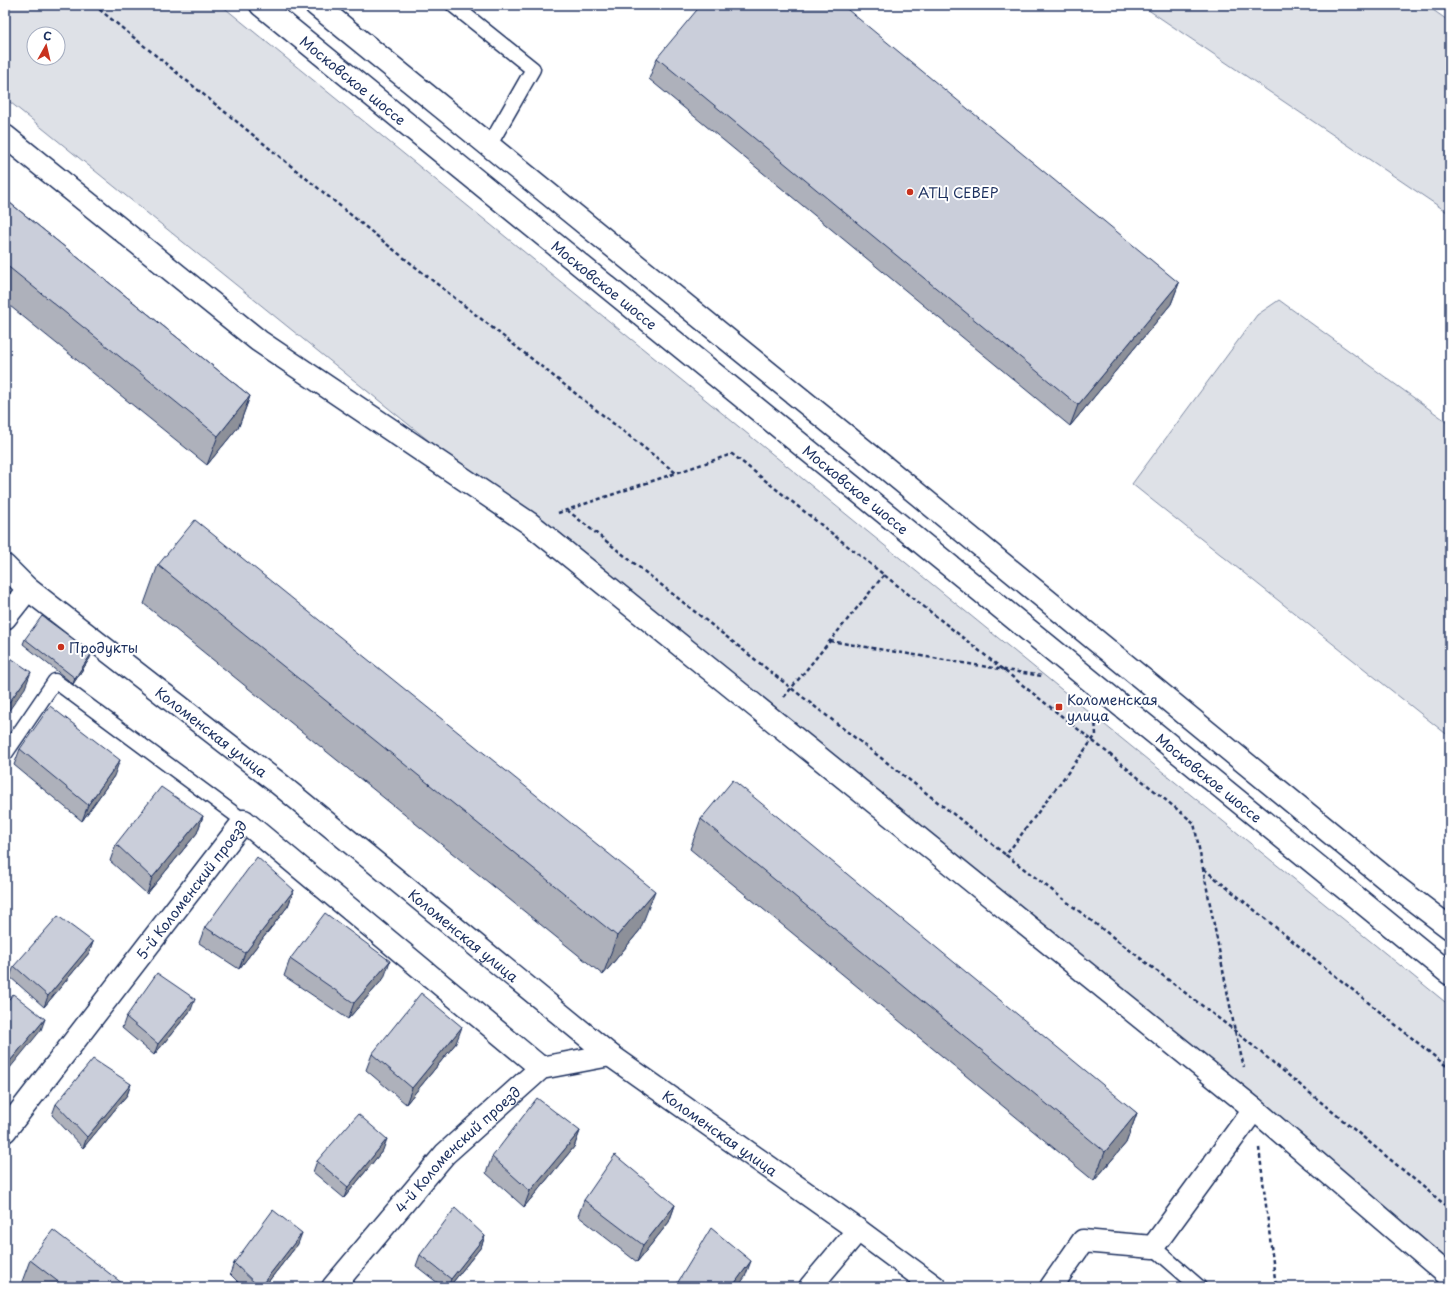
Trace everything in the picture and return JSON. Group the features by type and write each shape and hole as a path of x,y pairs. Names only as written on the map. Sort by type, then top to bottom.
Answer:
{"street":[{"name":"Московское шоссе","path":"261,5 863,494 1450,974"},
{"path":"316,5 1396,886 1450,928"},
{"path":"5,136 259,341 529,523 1254,1109 1450,1277"},
{"name":"Коломенская улица","path":"5,566 28,589 278,783 610,1055 858,1230 935,1287"},
{"path":"5,618 28,589"},
{"name":"5-й Коломенский проезд","path":"5,1131 244,821 541,1068"},
{"path":"541,1068 610,1055"},
{"name":"4-й Коломенский проезд","path":"332,1287 445,1154 541,1068"},
{"path":"1051,1287 1083,1241 1153,1247 1254,1109"},
{"path":"810,1287 858,1230"}],"lane":[{"path":"453,5 533,69 489,146"},
{"path":"5,754 55,681 244,821"},
{"path":"1153,1247 1199,1287"}],"path":[{"path":"94,5 389,246 676,473"},
{"path":"529,523 732,454 1194,823 1235,1031 1254,1109"},
{"path":"567,510 791,688 1235,1031 1450,1209"},
{"path":"768,716 884,575"},
{"path":"830,641 1050,677"},
{"path":"1006,855 1096,735 1095,715"},
{"path":"1204,869 1450,1069"},
{"path":"1259,1148 1276,1287"}],"shaded area":[{"path":"5,5 221,5 1450,1006 1450,1267 5,98"},
{"path":"1141,5 1426,5 1450,22 1450,214"},
{"path":"1279,300 1450,424 1450,737 1132,484 1257,315"}],"building":[{"name":"АТЦ СЕВЕР","path":"701,5 842,5 1179,283 1078,405 657,58"},
{"path":"5,199 250,396 218,436 5,264"},
{"path":"195,520 655,891 617,936 158,565"},
{"path":"42,616 92,653 75,678 25,639"},
{"path":"5,654 31,672 5,708"},
{"path":"50,706 120,760 88,805 20,749"},
{"path":"733,780 1137,1113 1105,1152 701,819"},
{"path":"161,787 203,816 152,878 116,844"},
{"path":"257,857 294,890 245,953 205,927"},
{"path":"325,913 390,961 354,1003 290,959"},
{"path":"58,916 93,942 48,996 14,966"},
{"path":"157,973 195,999 158,1044 126,1017"},
{"path":"421,993 462,1027 412,1088 372,1054"},
{"path":"13,994 45,1019 5,1067 5,1004"},
{"path":"93,1059 131,1084 87,1137 56,1104"},
{"path":"537,1098 580,1131 530,1191 492,1157"},
{"path":"358,1114 387,1139 348,1187 317,1161"},
{"path":"615,1155 675,1205 643,1245 584,1200"},
{"path":"455,1208 485,1236 451,1279 420,1255"},
{"path":"273,1210 302,1233 259,1287 234,1263"},
{"path":"711,1228 751,1261 732,1287 675,1287"},
{"path":"53,1230 127,1287 65,1287 30,1260"},
{"path":"192,1283 197,1287 189,1287"}],"place":[{"name":"АТЦ СЕВЕР","path":"910,192"},
{"name":"Продукты","path":"61,647"},
{"name":"Коломенская улица","path":"1059,707"}]}
